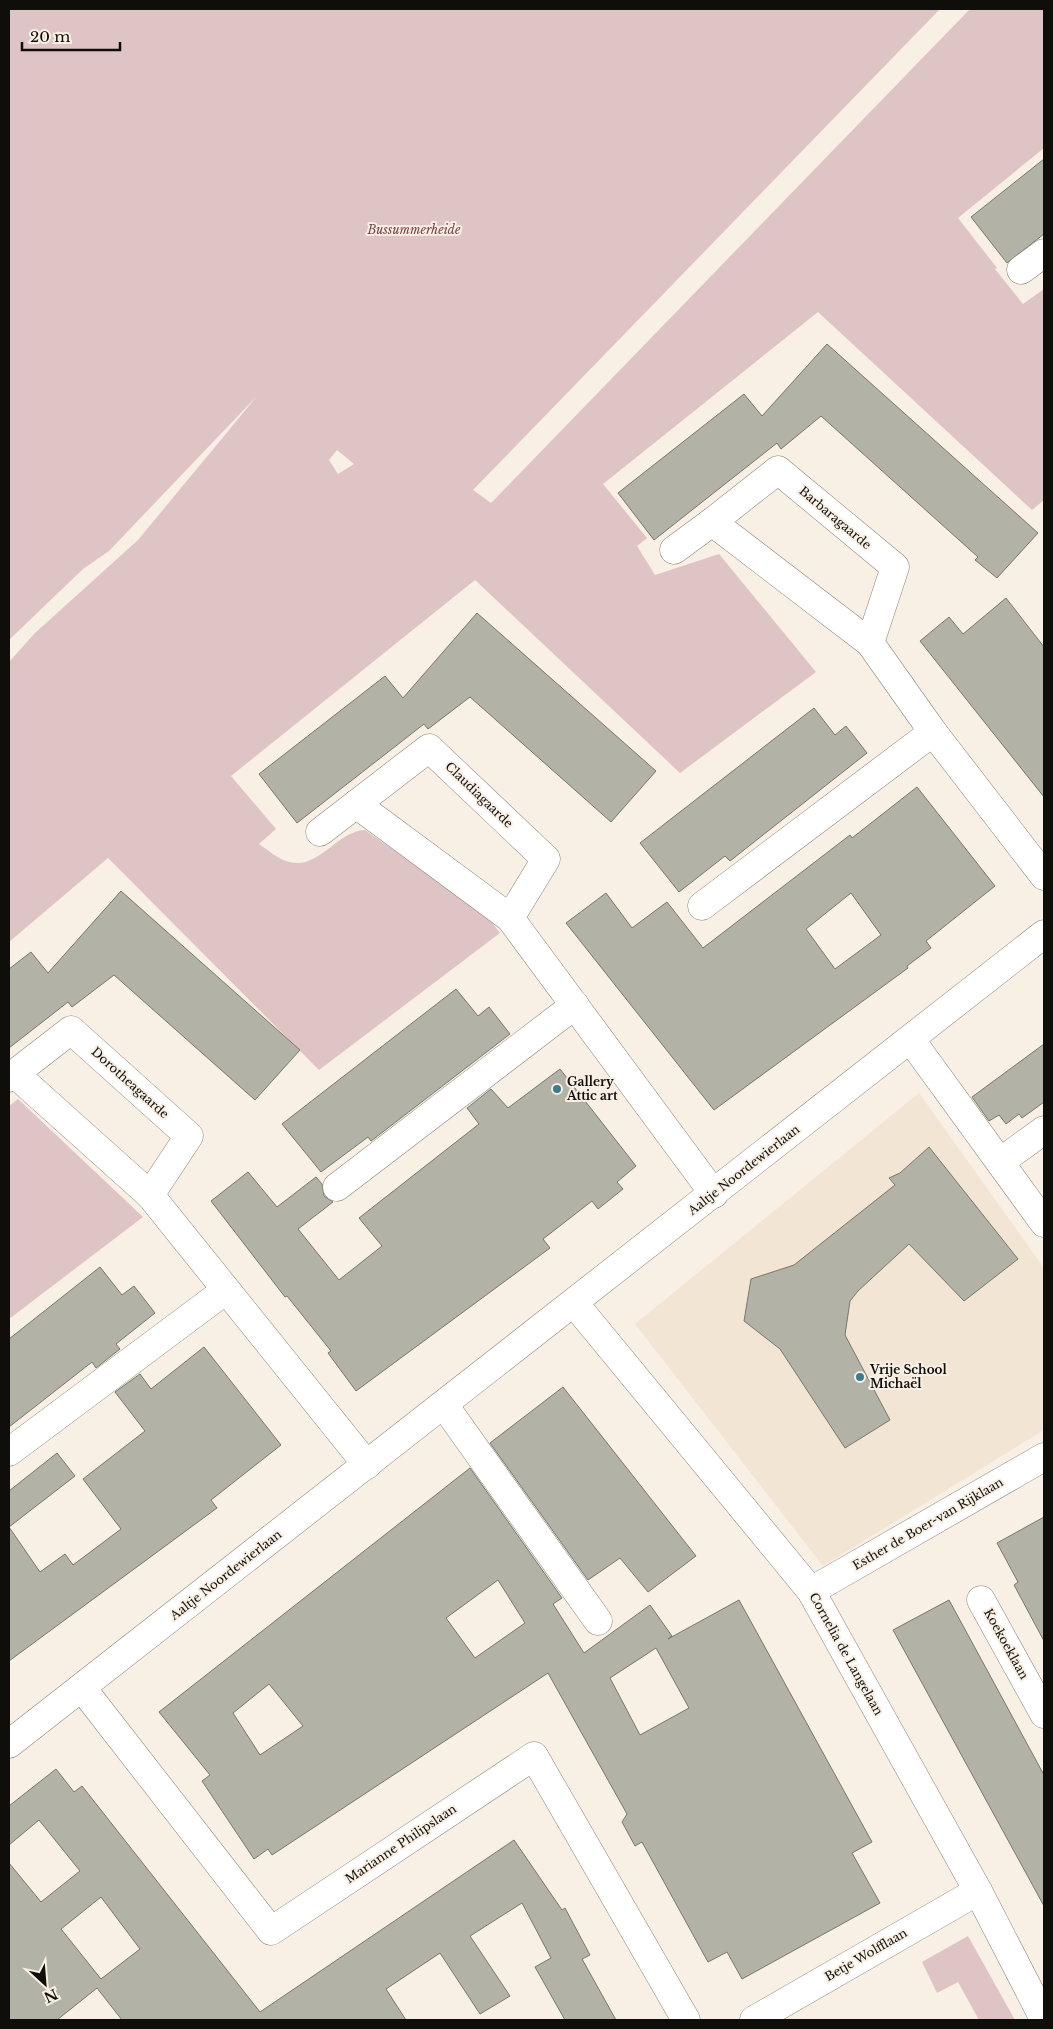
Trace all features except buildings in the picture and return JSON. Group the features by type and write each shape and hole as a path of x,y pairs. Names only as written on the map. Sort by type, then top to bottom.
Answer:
{"street":[{"path":"1021,270 1044,253"},
{"name":"Barbaragaarde","path":"674,550 778,470 895,568 870,643"},
{"path":"712,522 870,643 933,732 1044,876"},
{"path":"702,906 933,732"},
{"name":"Claudiagaarde","path":"320,832 429,748 546,859 510,918"},
{"path":"356,804 510,918 714,1194"},
{"name":"Aaltje Noordewierlaan","path":"9,1744 911,1040 1044,934"},
{"path":"337,1188 575,1005"},
{"name":"Dorotheagaarde","path":"150,1196 189,1136 71,1030 12,1076 150,1196 367,1465"},
{"path":"911,1040 1044,1223"},
{"path":"1000,1162 1044,1130"},
{"path":"9,1452 226,1290"},
{"name":"Cornelia de Langelaan","path":"574,1303 811,1591 978,1890 1044,2020"},
{"path":"444,1405 598,1621"},
{"name":"Esther de Boer-van Rijklaan","path":"811,1591 1044,1457"},
{"name":"Koekoeklaan","path":"982,1600 1044,1714"},
{"name":"Marianne Philipslaan","path":"82,1688 271,1931 534,1756 686,2020"},
{"name":"Betje Wolfflaan","path":"754,2020 978,1890"}],"shaded area":[{"name":"Vrije School Michaël","path":"919,1093 1044,1268 1044,1430 823,1566 635,1324"}],"green space":[{"name":"Bussummerheide","path":"9,9 940,9 473,490 491,503 970,9 1044,9 1044,148 958,218 1023,304 1044,289 1044,500 1032,510 818,312 603,484 647,538 637,546 655,575 719,554 816,672 680,773 475,580 231,776 276,829 259,844 277,857 289,862 300,863 310,861 346,837 355,832 365,830 487,916 500,933 319,1070 108,858 9,942 9,662 35,633 138,540 257,396 109,551 83,569 9,640","holes":["337,450 354,464 338,474 329,460"]},
{"path":"18,1099 143,1217 9,1319 9,1106"},
{"path":"968,1936 1015,2020 979,2020 958,1982 937,1993 922,1962"}],"place":[{"name":"Gallery Attic art","path":"557,1089"},
{"name":"Vrije School Michaël","path":"860,1377"}]}
